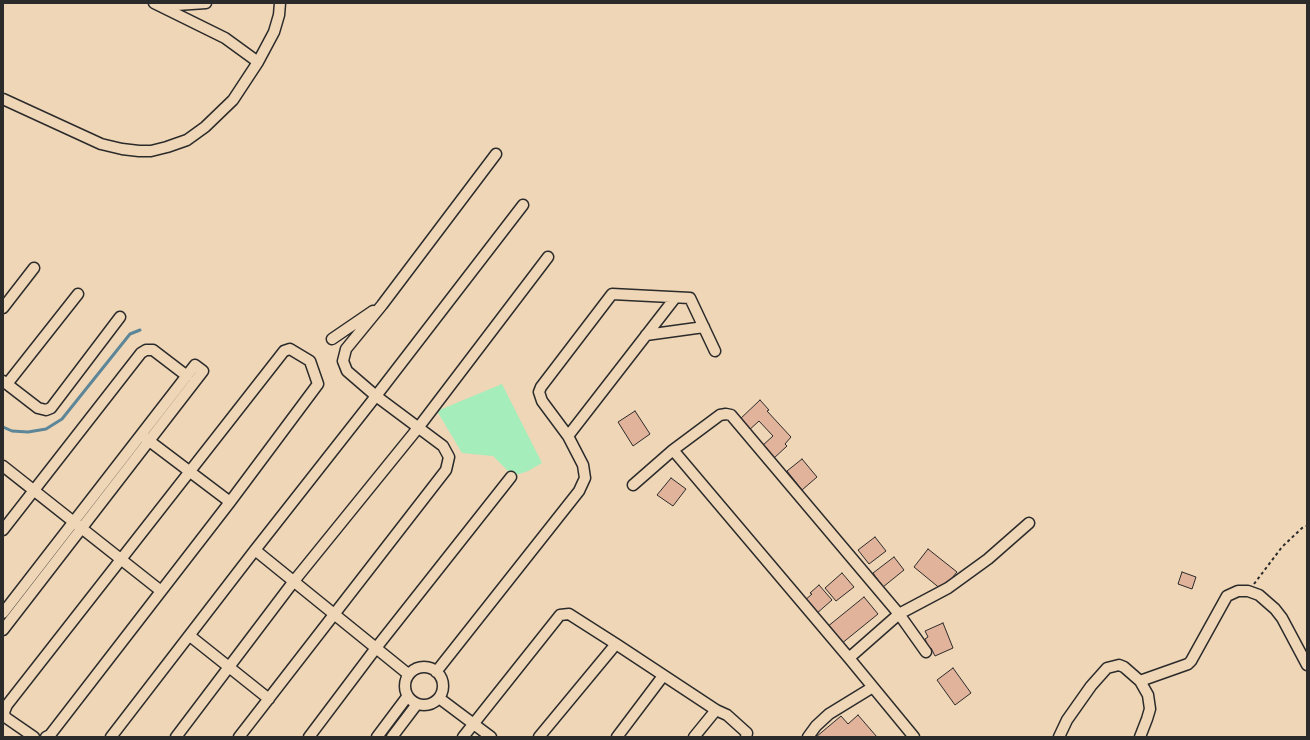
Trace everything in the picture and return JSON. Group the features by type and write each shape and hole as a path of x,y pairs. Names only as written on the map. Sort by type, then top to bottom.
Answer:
{"street":[{"path":"158,5 206,3"},
{"path":"3,100 100,144 122,149 150,152 187,140 205,127 232,100 258,62 274,32 279,15 280,3"},
{"path":"158,5 225,38 258,62"},
{"path":"239,737 446,470 449,457 443,446 376,396 347,371 343,361 346,349 382,305 496,154"},
{"path":"111,737 523,205"},
{"path":"176,737 294,581 418,428 548,257"},
{"path":"3,308 34,268"},
{"path":"78,294 5,382 38,408 46,410 51,408 120,318"},
{"path":"436,672 579,491 585,478 583,465 568,436 542,401 539,392 541,387 612,294 690,298 716,351"},
{"path":"568,436 675,298"},
{"path":"332,340 382,305"},
{"path":"646,335 704,327"},
{"path":"3,530 141,353 146,350 153,350 187,376"},
{"path":"34,737 4,717 4,712 7,705 284,351 290,350 310,361 318,384 230,502 50,735 46,737"},
{"path":"3,613 77,525 145,438 202,371 195,365 145,438"},
{"path":"633,485 673,450 720,415 731,415 899,614 926,652"},
{"path":"145,438 230,502"},
{"path":"673,450 914,737"},
{"path":"3,466 161,591"},
{"path":"308,737 376,648 511,478"},
{"path":"849,658 899,614 948,588 988,559 1029,522"},
{"path":"3,630 77,525"},
{"path":"255,550 408,674"},
{"path":"1140,681 1188,664 1227,596 1238,590 1248,591 1259,595 1275,609 1282,618 1307,665"},
{"path":"463,737 560,616 569,614 716,710 727,715 747,733 746,737"},
{"path":"190,636 269,699"},
{"path":"539,737 616,644"},
{"path":"1059,737 1076,706 1107,668 1119,665 1124,667 1140,681 1148,694 1150,708 1140,737"},
{"path":"418,667 430,667 440,674 443,686 439,698 429,705 417,704 407,697 404,685 408,674 418,667"},
{"path":"617,737 663,676"},
{"path":"808,737 816,726 829,714 873,687"},
{"path":"377,737 407,697"},
{"path":"439,698 491,737"},
{"path":"392,737 417,704"},
{"path":"694,737 716,710"}],"path":[{"path":"1248,591 1282,547 1302,528 1307,526"}],"green space":[{"path":"502,384 542,463 528,471 513,476 493,456 462,453 437,411"}],"building":[{"path":"760,400 769,410 767,411 791,437 785,444 787,446 773,459 762,446 773,436 759,421 747,432 738,421"},
{"path":"635,411 650,434 633,446 618,422"},
{"path":"802,459 817,477 802,490 787,471"},
{"path":"671,478 686,489 673,506 657,495"},
{"path":"875,537 886,551 869,564 858,550"},
{"path":"928,549 957,572 942,590 914,567"},
{"path":"894,557 904,570 883,587 873,573"},
{"path":"1182,572 1196,577 1192,589 1178,584"},
{"path":"842,573 854,587 836,601 825,588"},
{"path":"819,585 832,600 816,614 804,601"},
{"path":"864,597 878,614 841,644 827,627"},
{"path":"943,623 953,648 935,656 931,648 929,649 925,639 928,637 925,631"},
{"path":"953,668 971,693 955,705 937,680"},
{"path":"858,715 877,737 816,737 841,716 848,724"}],"waterway":[{"path":"3,427 12,431 28,432 46,429 62,419 130,334 140,330"}]}
